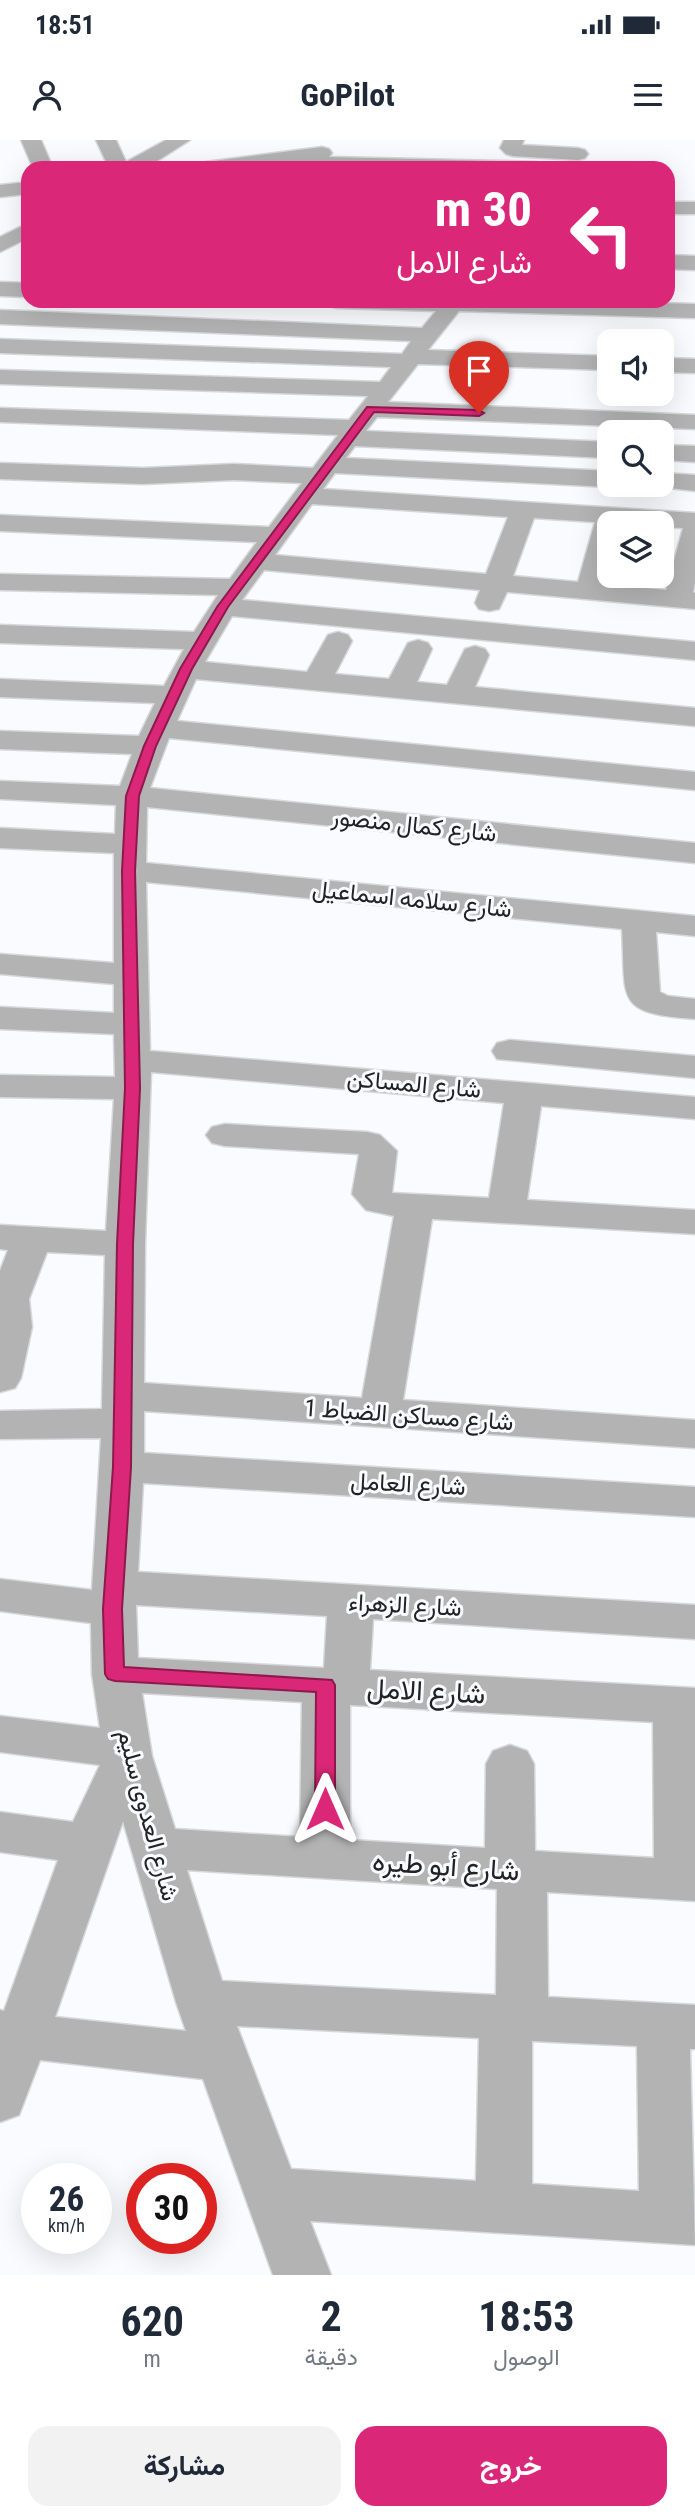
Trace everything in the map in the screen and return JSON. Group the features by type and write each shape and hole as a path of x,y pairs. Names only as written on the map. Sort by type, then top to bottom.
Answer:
{"street":[{"path":"30,140 40,161"},
{"path":"106,140 116,161"},
{"path":"143,161 180,140"},
{"path":"224,140 229,161"},
{"path":"514,140 510,148 513,150 578,154"},
{"path":"264,161 356,144 386,145"},
{"path":"291,157 380,161"},
{"path":"0,191 21,189"},
{"path":"675,208 695,208"},
{"path":"675,262 695,263"},
{"path":"0,289 21,290"},
{"path":"341,308 388,390 524,510 597,515"},
{"path":"0,471 144,476 234,472 388,390 695,311"},
{"path":"0,317 388,390 597,447"},
{"path":"0,377 50,379 149,397 388,390 695,333"},
{"path":"0,346 695,422"},
{"path":"0,415 31,416 149,397 388,390 597,364"},
{"path":"674,365 695,366"},
{"path":"31,416 50,379"},
{"path":"388,390 597,475"},
{"name":"شارع العدوى سليم","path":"302,2275 202,2003 127,1753 115,1674 113,1598 122,1467 125,1244 132,1057 129,858 132,796 174,696 249,572 388,390"},
{"path":"674,453 695,454"},
{"path":"674,482 695,483"},
{"path":"57,526 79,490"},
{"path":"6,524 32,491"},
{"path":"457,694 524,510"},
{"path":"125,584 145,515"},
{"path":"6,524 57,526 145,515 249,572 475,643 695,651"},
{"path":"674,520 695,521"},
{"path":"0,582 125,584 249,572 498,583 686,600 695,530"},
{"path":"589,591 597,548"},
{"path":"0,634 174,696"},
{"path":"317,681 338,641"},
{"path":"400,689 418,649"},
{"path":"555,703 566,674"},
{"path":"0,740 174,696 317,681 695,717"},
{"path":"0,688 174,696 695,781"},
{"name":"شارع كمال منصور","path":"0,790 132,796 695,853"},
{"name":"شارع سلامه اسماعيل","path":"0,838 129,858 695,926"},
{"path":"638,921 643,994 646,1000 654,1004 695,1009"},
{"path":"0,964 130,975"},
{"path":"0,1017 132,1057"},
{"path":"510,1051 695,1066"},
{"path":"0,1086 132,1057"},
{"name":"شارع المساكن","path":"132,1057 695,1108"},
{"path":"506,1210 524,1094"},
{"path":"225,1135 367,1143 378,1151 372,1194 380,1202 695,1222"},
{"path":"380,1413 415,1205"},
{"path":"0,1378 12,1327 9,1299 16,1238 125,1244"},
{"name":"شارع مساكن الضباط 1","path":"0,1425 123,1410 380,1413 695,1434"},
{"name":"شارع العامل","path":"122,1467 695,1502"},
{"name":"شارع الزهراء","path":"0,1595 351,1601 695,1622"},
{"path":"325,1858 336,1686 351,1601"},
{"name":"شارع الامل","path":"115,1674 686,1705"},
{"path":"686,1705 687,1880"},
{"path":"0,1734 127,1753 10,2035 0,2098"},
{"path":"504,2207 514,2017 516,1870 510,1764"},
{"path":"0,1832 88,1843"},
{"name":"شارع أبو طيره","path":"156,1848 687,1880"},
{"path":"202,2003 679,2026 681,2220 271,2193"},
{"path":"10,2035 222,2058"}],"route":[{"path":"325,1809 326,1685 115,1674 113,1609 122,1467 125,1244 133,1088 129,871 132,796 150,746 186,669 223,607 371,409 479,413"}]}
